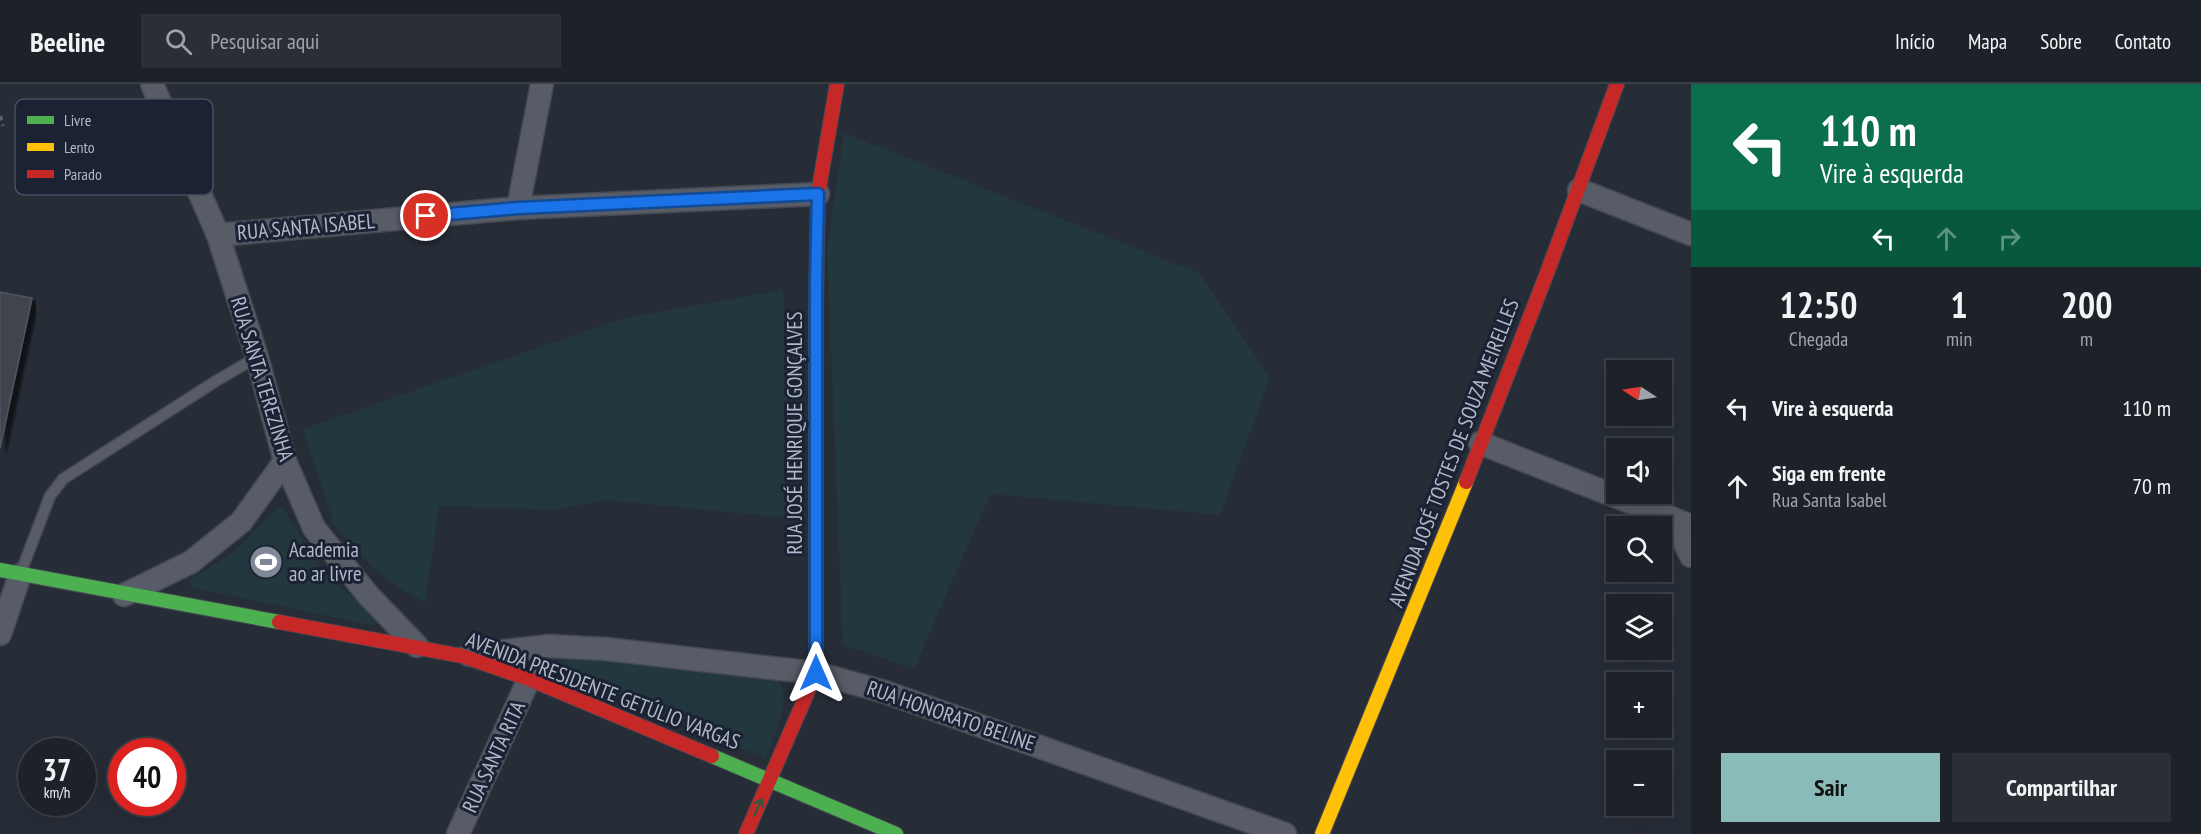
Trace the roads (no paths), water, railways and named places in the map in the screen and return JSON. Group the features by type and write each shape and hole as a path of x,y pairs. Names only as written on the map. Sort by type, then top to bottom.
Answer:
{"street":[{"name":"RUA SANTA TEREZINHA","path":"152,84 159,99"},
{"path":"518,208 542,84"},
{"name":"RUA JOSÉ HENRIQUE GONÇALVES","path":"816,673 818,194 837,84"},
{"name":"AVENIDA JOSÉ TOSTES DE SOUZA MEIRELLES","path":"1322,834 1416,607 1579,190 1617,84"},
{"path":"1579,190 1691,234"},
{"name":"RUA SANTA ISABEL","path":"218,235 518,208 818,194"},
{"name":"RUA SANTA TEREZINHA","path":"201,195 218,235 285,461 314,528 368,595 417,646"},
{"path":"1480,443 1681,522 1691,556"},
{"path":"124,595 191,562 241,522 285,461"},
{"path":"0,634 10,573"},
{"name":"AVENIDA PRESIDENTE GETÚLIO VARGAS","path":"10,573 462,656 529,679 896,834"},
{"name":"RUA HONORATO BELINE","path":"462,656 549,646 606,649 816,673 885,692 1285,834"},
{"path":"746,834 816,673"},
{"name":"RUA SANTA RITA","path":"458,834 529,679"}],"lane":[{"path":"10,573 50,496 63,479 256,357"}],"place":[{"name":"Academia ao ar livre","path":"266,562"}]}
